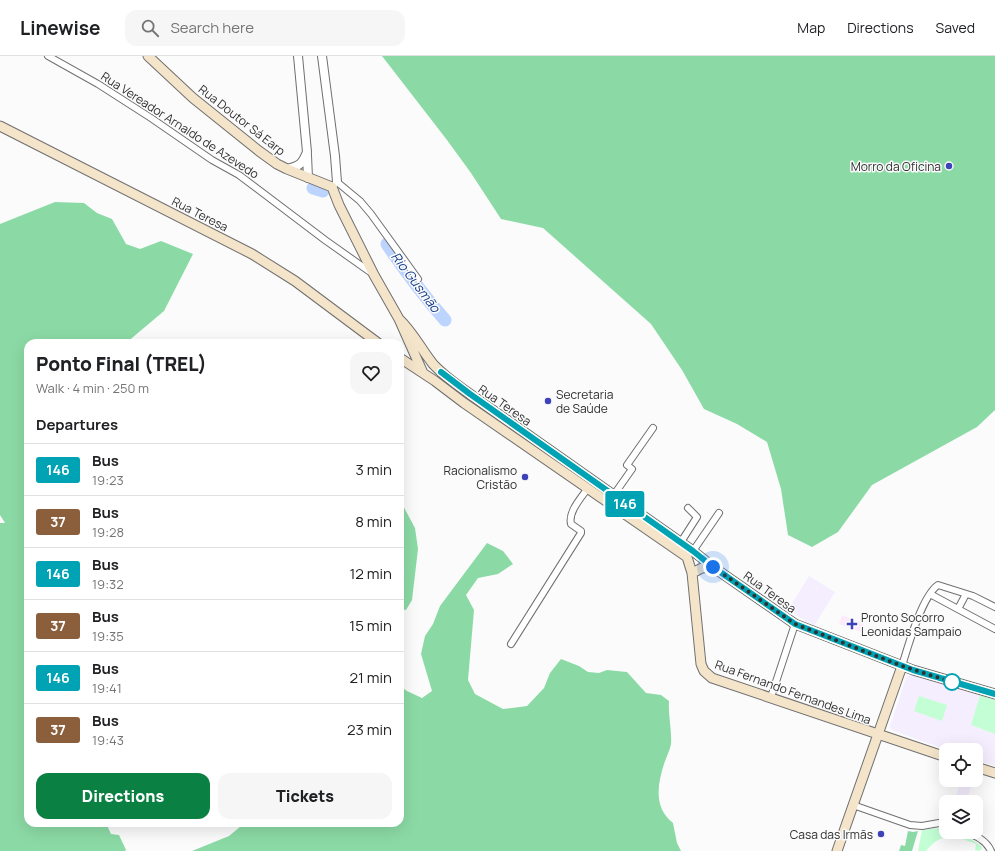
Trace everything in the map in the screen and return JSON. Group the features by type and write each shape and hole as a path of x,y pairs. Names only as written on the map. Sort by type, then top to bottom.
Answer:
{"main road":[{"name":"Rua Doutor Sá Earp","path":"152,57 193,98 259,152 277,164 308,178 335,184"},
{"name":"Rua Teresa","path":"0,126 252,254 295,281 373,339"},
{"path":"335,184 339,206 398,318 423,374"},
{"name":"Rua Teresa","path":"398,318 412,333 432,362 441,372 476,399 681,542 713,567 795,624 902,666 995,694"},
{"name":"Rua Teresa","path":"404,361 683,553 690,563 692,573"},
{"path":"435,381 441,379 441,372"},
{"path":"692,573 702,568 713,567"},
{"name":"Rua Fernando Fernandes Lima","path":"692,573 701,664 704,671 712,678 939,755"},
{"path":"837,851 902,666"},
{"path":"983,770 995,774"}],"street":[{"name":"Rua Vereador Arnaldo de Azevedo","path":"48,56 98,84 212,160 239,175 319,236 374,275"},
{"path":"298,56 308,178"},
{"path":"322,56 335,156 335,184 360,201 368,210 418,279"},
{"path":"287,169 297,167 302,162 307,152"},
{"path":"613,496 632,469 627,465 652,428"},
{"path":"511,644 581,533 581,531 571,524 570,521 572,512 588,488"},
{"path":"681,542 697,517 688,508"},
{"path":"693,551 719,513"},
{"path":"902,666 918,619 930,594 938,585 984,600 995,607"},
{"path":"930,594 995,629"},
{"path":"958,609 966,594"},
{"path":"771,697 795,624"},
{"path":"853,805 910,825 922,826 939,823"},
{"path":"981,839 989,846 991,851"}],"shaded area":[{"path":"809,576 835,592 814,626 788,610"},
{"name":"Pronto Socorro Leonidas Sampaio","path":"842,615 864,623 861,632 839,624"},
{"path":"912,675 980,695 971,725 995,734 995,766 983,762 983,743 939,743 939,747 891,729 890,726 906,678"},
{"path":"959,787 971,787 968,795 956,795"}],"green space":[{"path":"382,56 995,56 995,410 977,427 872,485 838,532 812,547 788,535 781,489 767,442 737,424 704,409 682,370 651,324 543,228 501,219 447,140"},
{"path":"55,202 84,203 97,213 112,219 126,244 140,249 161,241 193,254 164,311 131,339 24,339 24,827 108,827 111,834 119,835 126,850 125,851 0,851 0,523 5,523 0,515 0,224"},
{"path":"404,507 415,528 418,549 412,600 406,610 404,610"},
{"path":"487,543 503,551 513,564 498,574 478,578 466,595 474,610 468,680 475,694 503,709 527,706 544,688 550,673 561,659 579,666 588,672 599,673 607,670 627,672 646,693 661,695 669,701 671,744 660,780 659,796 663,811 673,823 677,843 681,851 192,851 229,836 240,827 404,827 404,689 422,698 432,691 421,654 425,636 433,624 440,606"},
{"path":"980,695 995,700 995,734 971,725"},
{"path":"919,696 947,705 942,721 914,711"},
{"path":"939,828 939,839 940,839 926,851 918,851 922,830"},
{"path":"908,831 918,831 912,851 899,851 901,845 905,846"},
{"path":"962,839 970,839 982,847 982,849 979,851 975,850 976,844"}],"waterway":[{"path":"313,188 323,191"},
{"name":"Rio Gusmão","path":"387,244 415,283 445,320"}],"bus line":[{"name":"146","path":"441,372 795,624 913,670 995,694"}],"place":[{"name":"Morro da Oficina","path":"949,166"},
{"name":"Secretaria de Saúde","path":"548,401"},
{"name":"Racionalismo Cristão","path":"525,477"},
{"name":"Pronto Socorro Leonidas Sampaio","path":"852,624"},
{"name":"Casa das Irmãs","path":"881,834"}],"route":[{"path":"713,567 795,624 902,666 952,682"}]}
